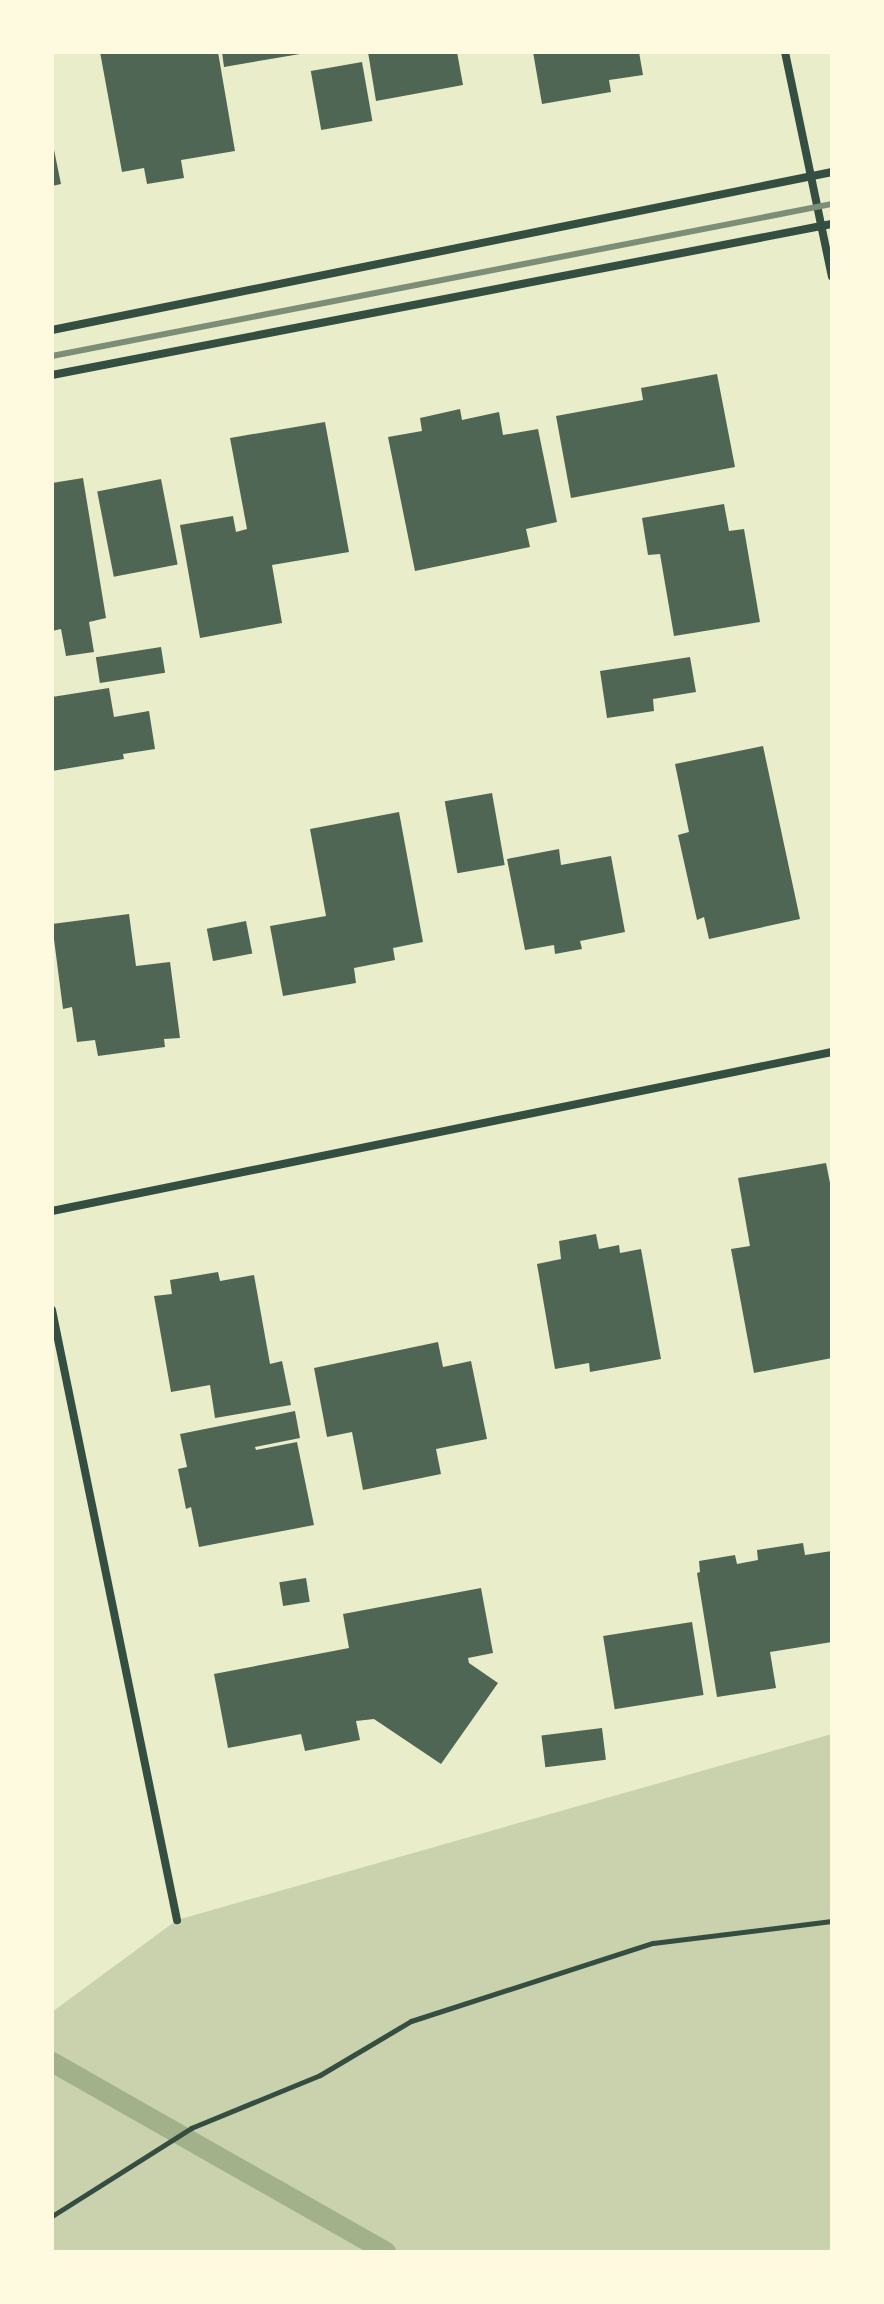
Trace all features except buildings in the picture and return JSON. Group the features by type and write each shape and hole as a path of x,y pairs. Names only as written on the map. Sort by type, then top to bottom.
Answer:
{"street":[{"path":"785,52 810,176 827,225 832,276"},
{"path":"52,330 832,172"},
{"path":"52,375 827,225"},
{"path":"52,1211 832,1052"},
{"path":"52,1310 177,1920"}],"path":[{"path":"52,2216 191,2128 320,2075 411,2021 653,1943 832,1921"}],"green space":[{"path":"832,1734 832,2252 52,2252 52,2012 177,1920"}],"waterway":[{"path":"52,2062 386,2252"}],"railway":[{"path":"52,356 832,204"}]}
